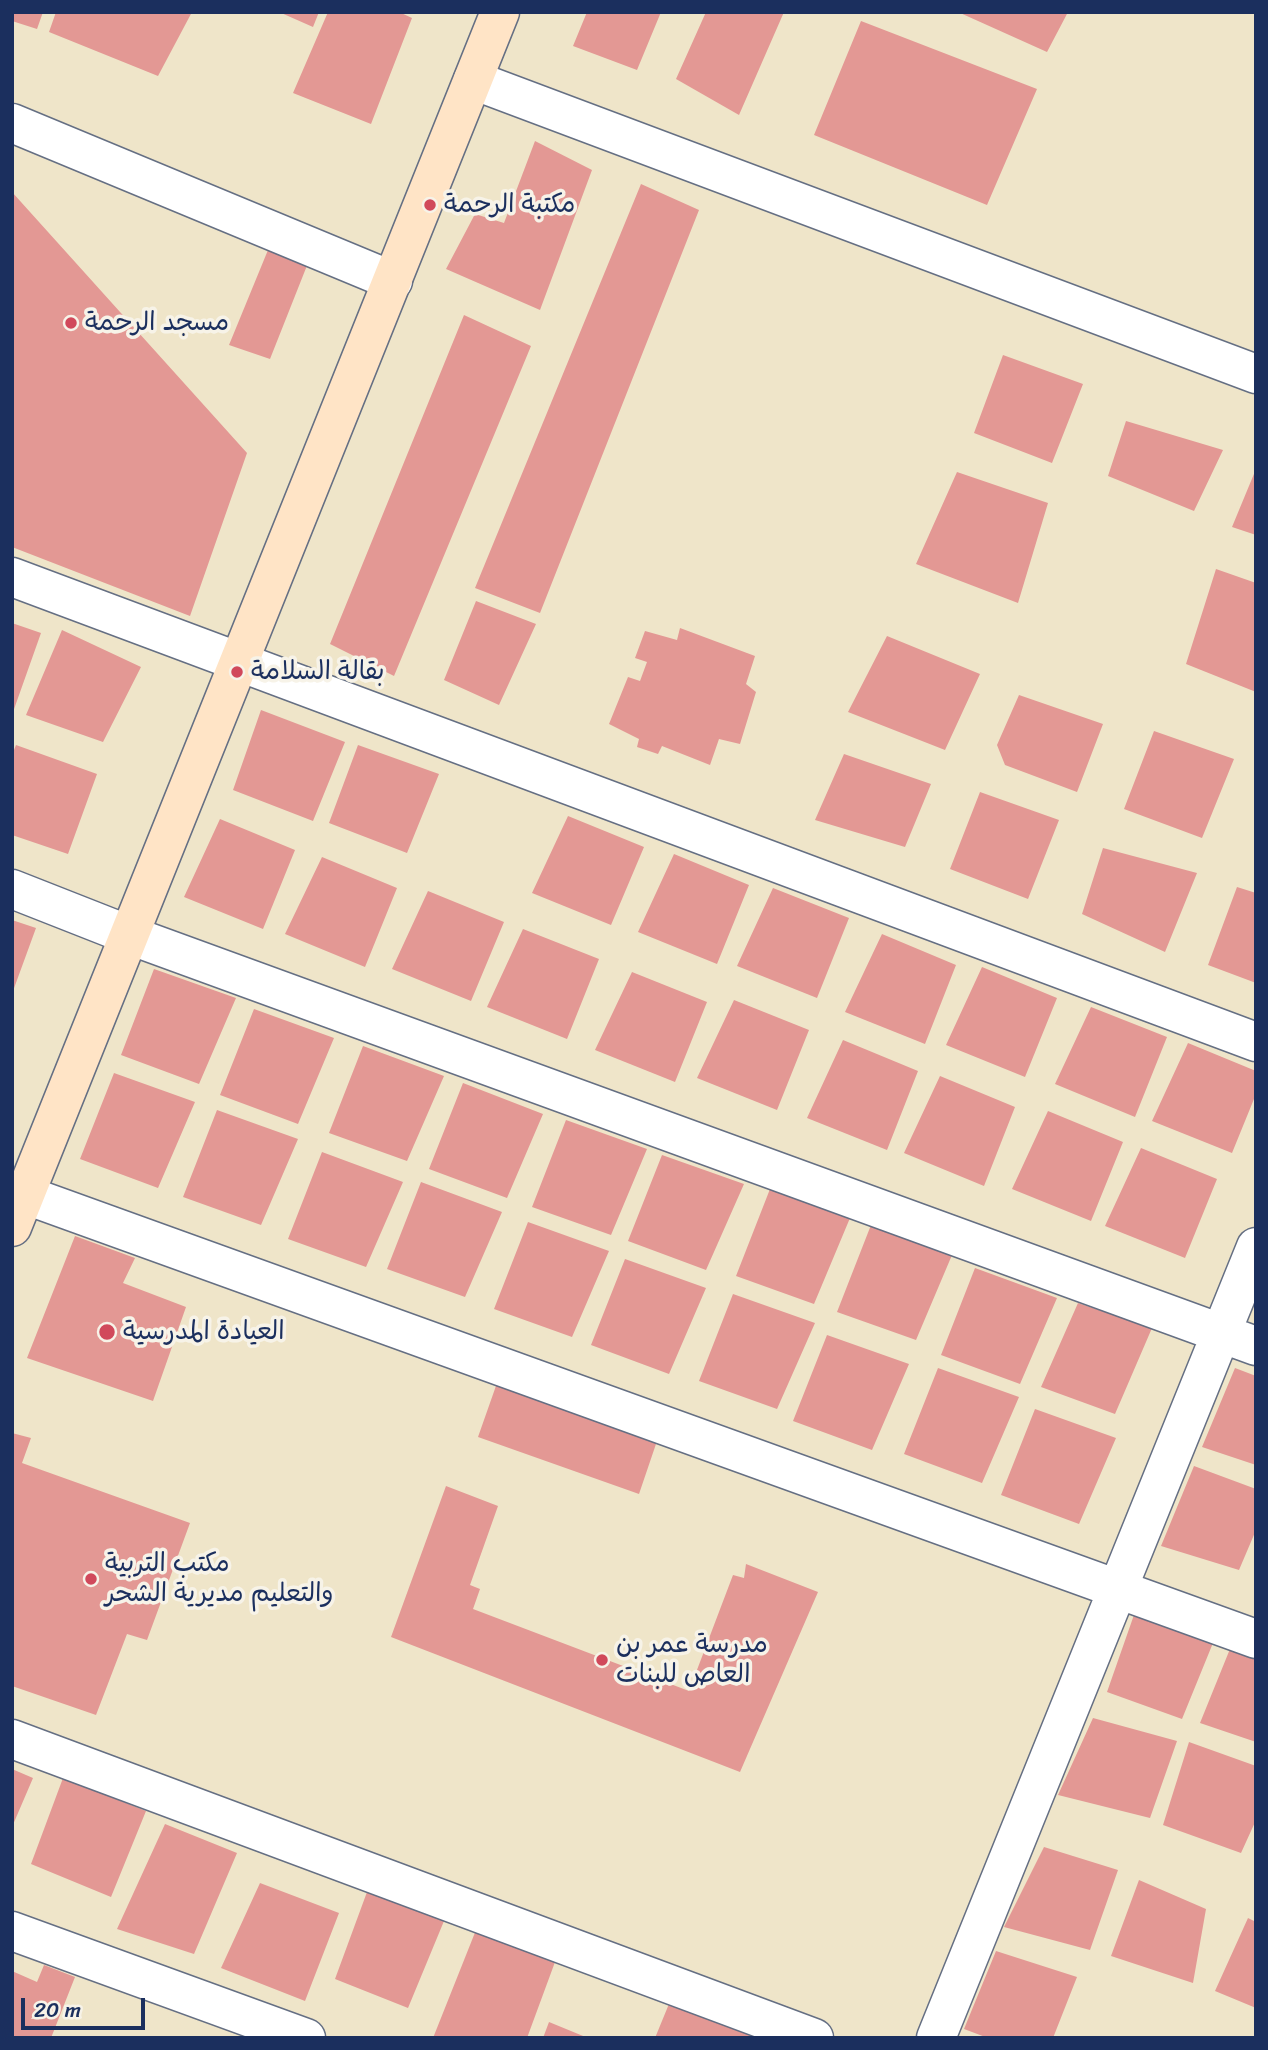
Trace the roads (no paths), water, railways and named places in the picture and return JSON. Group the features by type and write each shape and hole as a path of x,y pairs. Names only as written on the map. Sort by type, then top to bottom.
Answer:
{"street":[{"path":"500,12 129,935 17,1204 1256,1639"},
{"path":"473,80 1256,374"},
{"path":"12,123 393,281"},
{"path":"12,578 1256,1042"},
{"path":"12,889 129,935 1238,1339"},
{"path":"936,2038 1118,1589 1238,1339 1256,1247"},
{"path":"12,1739 814,2038"},
{"path":"12,1931 306,2038"}],"place":[{"name":"مكتبة الرحمة","path":"430,205"},
{"name":"مسجد الرحمة","path":"71,323"},
{"name":"بقالة السلامة","path":"237,672"},
{"name":"العيادة المدرسية","path":"107,1332"},
{"name":"مكتب التربية والتعليم مديرية الشحر","path":"91,1579"},
{"name":"مدرسة عمر بن العاص للبنات","path":"602,1660"}]}
